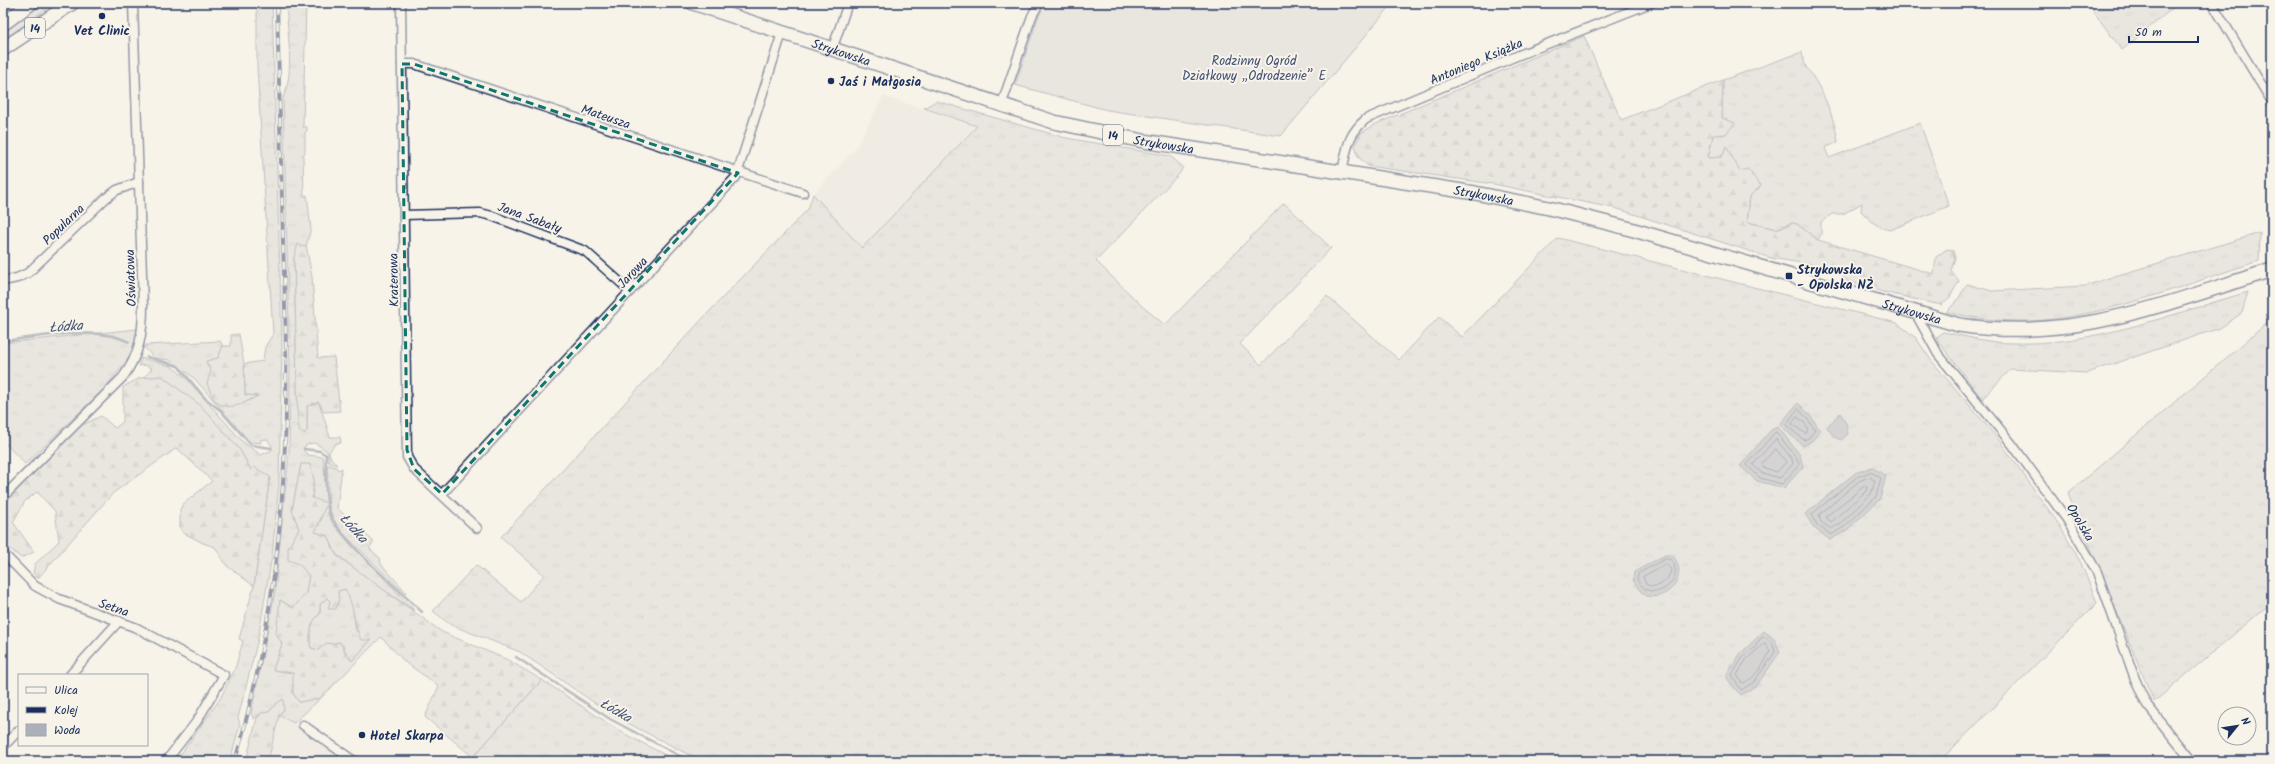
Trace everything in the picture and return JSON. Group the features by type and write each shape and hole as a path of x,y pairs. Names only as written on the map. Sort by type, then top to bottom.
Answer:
{"main road":[{"name":"14","path":"3,24 31,3"},
{"name":"14","path":"3,50 72,3"},
{"name":"Strykowska","path":"693,3 1001,106 1054,122 1114,135 1475,193 1588,218 1916,314 1984,329 2035,331 2070,327 2125,315 2272,270"}],"street":[{"name":"Oświatowa","path":"3,497 123,377 137,354 143,327 133,3"},
{"name":"Kraterowa","path":"401,3 407,457 414,469 477,528"},
{"path":"832,50 848,3"},
{"path":"1001,106 1032,16 1039,3"},
{"name":"Antoniego Książka","path":"1342,172 1348,141 1354,129 1366,119 1519,55 1651,3"},
{"path":"2212,3 2272,102"},
{"name":"Jarowa","path":"442,494 732,182 738,172 782,33"},
{"name":"Mateusza","path":"402,64 414,64 803,194"},
{"name":"Popularna","path":"3,281 17,278 28,272 106,198 117,190 138,182"},
{"name":"Jana Sabały","path":"404,215 480,213 492,216 585,251 630,291"},
{"name":"Opolska","path":"1916,314 1938,354 2012,444 2068,521 2096,572 2134,679 2147,705 2192,761"},
{"name":"Setna","path":"3,553 35,586 64,602 137,628 224,675 197,721 166,761"},
{"path":"71,674 119,621"},
{"path":"303,725 354,761"},
{"path":"3,747 18,731"}],"highlighted area":[{"path":"402,64 414,64 738,173 442,494 414,469 407,450"}],"shaded area":[{"path":"883,96 977,126 862,248 813,194 856,148"},
{"path":"279,716 294,723 345,761 268,761"}],"green space":[{"path":"43,3 54,3 10,35 6,30"},
{"path":"243,3 272,3 282,342 279,483 272,556 258,639 238,718 240,724 230,761 176,761 220,699 235,669 243,641 239,639 254,586 270,477 251,470 240,450 227,435 162,376 143,378 152,369 145,365 139,366 141,358 171,366 186,378 243,442 261,455 272,450 272,446 267,439 260,440 261,443 250,442 194,378 170,360 154,358 145,348 146,345 220,341 223,346 218,358 207,361 207,365 211,371 216,402 232,406 246,402 257,396 245,395 244,364 263,361 265,347 273,334 257,67 257,5 243,5"},
{"path":"286,3 306,3 303,127 307,127 307,131 305,132 305,152 303,156 304,196 307,195 311,229 306,246 294,257 298,424 305,433 307,431 307,406 314,402 319,402 330,437 340,437 341,443 335,444 329,452 331,458 337,465 329,463 327,451 315,443 308,444 304,447 304,451 308,455 323,457 328,514 333,524 415,611 372,582 336,554 328,536 314,532 322,518 312,498 314,480 301,464 292,510 299,529 288,548 309,576 306,593 293,608 280,600 282,644 273,670 294,673 293,693 299,702 321,698 294,723 279,716 284,709 277,703 269,712 261,713 254,719 251,714 275,592 289,452 290,367 283,97 287,88 289,77 289,38"},
{"name":"Rodzinny Ogród Działkowy „Odrodzenie” E","path":"1046,3 1393,3 1281,136 1107,110 1015,85 1039,15"},
{"path":"2087,3 2179,3 2122,50"},
{"path":"1584,36 1621,120 1723,80 1722,118 1735,123 1726,134 1713,135 1708,158 1721,157 1726,146 1740,171 1748,169 1761,186 1750,196 1747,222 1776,229 1792,223 1797,224 1818,240 1934,274 1936,257 1947,249 1953,251 1955,258 1951,270 1959,281 1950,297 1941,305 1883,292 1847,281 1838,269 1771,258 1618,209 1493,184 1368,166 1358,157 1355,145 1361,133 1376,124"},
{"path":"1802,52 1805,65 1823,94 1835,126 1838,142 1825,148 1829,158 1920,123 1949,206 1890,230 1877,225 1861,211 1862,203 1843,214 1832,214 1821,222 1821,234 1818,240 1797,224 1792,223 1776,229 1747,222 1750,196 1761,185 1755,179 1740,171 1726,147 1721,157 1708,158 1713,135 1735,123 1722,118 1723,80"},
{"path":"936,101 1066,138 1170,156 1183,167 1180,173 1096,261 1143,307 1165,325 1284,203 1331,248 1240,344 1261,365 1327,296 1399,360 1439,317 1462,337 1558,238 1897,323 1916,338 1931,360 1999,440 2060,526 2081,563 2097,603 1940,761 701,761 614,716 520,652 451,625 433,611 476,565 521,602 544,575 501,537 706,315 808,209 813,194 862,248 977,126 924,108"},
{"path":"2260,233 2259,261 2158,294 2106,309 2054,319 2027,321 1986,319 1946,312 1957,301 1967,284 1992,291 2085,286"},
{"path":"298,244 302,247 306,245 312,277 318,358 334,357 340,411 324,412 319,402 307,406 307,431 305,433 300,432 298,424 294,257"},
{"path":"2248,292 2242,313 2220,328 2087,373 2011,369 1982,399 1936,338 1943,332 2003,343 2042,343 2072,339 2102,334 2161,319"},
{"path":"2272,319 2272,602 2154,702 2068,493"},
{"path":"138,329 133,353 104,389 25,464 3,441 3,343"},
{"path":"239,334 244,364 245,395 258,396 237,405 226,406 215,400 212,396 207,384 211,371 206,361 218,358 223,346 231,346 231,335"},
{"path":"162,376 201,406 240,450 251,470 254,467 270,477 254,586 227,566 215,547 203,543 182,532 180,526 180,510 183,504 212,481 177,448 113,493 38,578 33,573 35,564 59,541 55,511 37,492 25,501 13,522 34,552 21,558 3,543 3,511 7,500 76,428 101,416 115,428 123,422 123,387 140,378"},
{"path":"301,464 310,464 314,480 312,498 327,503 315,532 328,536 336,555 442,632 508,660 542,680 473,757 425,717 439,686 406,663 381,637 321,698 299,702 293,693 293,673 273,670 282,644 276,633 280,600 293,608 306,593 309,576 299,564 288,560 288,548 299,529 292,510","holes":["345,589 348,595 358,634 361,640 371,640 352,661 347,656 340,642 332,644 327,643 318,650 311,648 310,644 312,624 320,614 320,604 327,598 330,601 328,609 336,609 339,599 338,591"]},
{"path":"327,465 336,467 338,470 342,468 337,508 374,542 369,548 380,558 381,564 406,592 404,593 336,526 329,507"},
{"path":"345,589 352,602 356,631 371,640 352,661 340,642 332,644 327,643 318,650 311,648 310,644 312,624 320,614 320,604 327,598 330,601 338,591"},
{"path":"542,680 623,733 677,761 478,761 473,757"},
{"path":"283,699 284,709 279,716 268,761 246,761 257,718 261,713 269,712"}],"water":[{"path":"1798,403 1810,415 1820,431 1812,441 1803,446 1782,427 1781,423"},
{"path":"1840,413 1846,423 1848,434 1841,440 1834,437 1827,427"},
{"path":"1778,427 1800,455 1803,467 1784,488 1757,481 1740,466 1771,430"},
{"path":"1872,467 1886,476 1880,499 1847,530 1830,540 1814,528 1805,514 1855,473"},
{"path":"1665,555 1672,555 1677,562 1679,570 1678,578 1675,584 1670,590 1663,594 1648,596 1643,594 1633,580 1634,572"},
{"path":"1764,631 1775,640 1780,652 1757,685 1741,695 1727,678 1727,674 1740,654"}],"waterway":[{"name":"Łódka","path":"3,341 50,335 85,333 116,337 129,342"},
{"name":"Łódka","path":"147,357 178,366 205,398 220,410 251,445 271,448"},
{"name":"Łódka","path":"304,449 320,451 326,455 327,505 335,523 344,536 371,564 422,612"},
{"name":"Łódka","path":"516,657 610,719 689,761"}],"railway":[{"path":"235,761 255,683 270,604 280,524 283,484 286,419 286,368 277,3"}],"place":[{"name":"Vet Clinic","path":"102,16"},
{"name":"Jaś i Małgosia","path":"831,81"},
{"name":"Strykowska - Opolska NŻ","path":"1789,276"},
{"name":"Hotel Skarpa","path":"362,735"}]}
